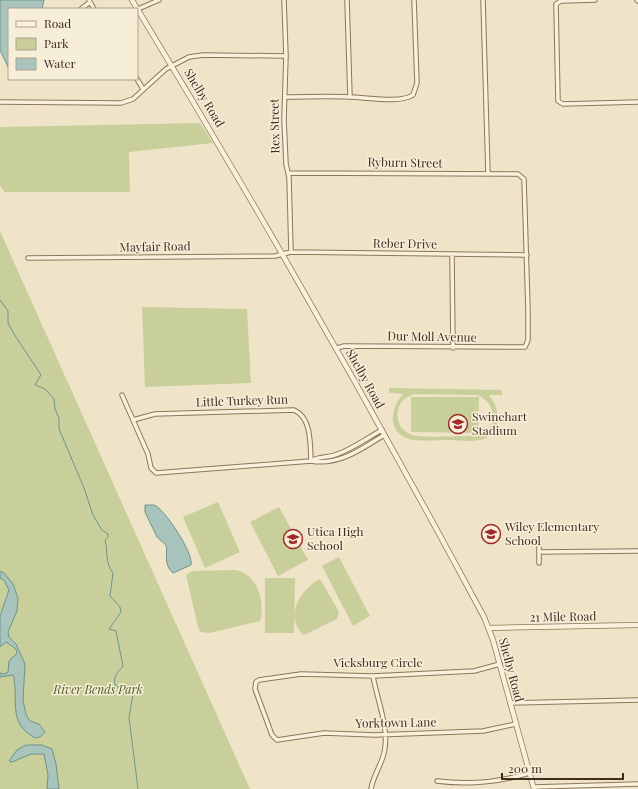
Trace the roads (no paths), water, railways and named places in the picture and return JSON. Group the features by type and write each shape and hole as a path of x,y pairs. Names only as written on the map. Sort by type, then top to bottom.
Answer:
{"street":[{"path":"138,9 159,0"},
{"name":"Rex Street","path":"284,0 286,56 285,134 291,252"},
{"path":"347,0 350,97"},
{"path":"285,97 397,99 407,98 413,95 417,82 414,0"},
{"path":"483,0 488,174"},
{"path":"595,0 561,1 557,3 559,102 563,104 638,102"},
{"path":"82,8 90,1"},
{"name":"Shelby Road","path":"138,9 207,122 337,348 436,527 489,628 534,788"},
{"path":"0,102 121,103 130,101 143,88 172,65 183,59 198,56 286,56"},
{"path":"138,80 143,88"},
{"name":"Ryburn Street","path":"288,173 488,174 522,176 525,183 527,255"},
{"name":"Reber Drive","path":"283,254 291,252 527,255"},
{"name":"Mayfair Road","path":"28,258 283,254"},
{"path":"452,255 453,348"},
{"name":"Dur Moll Avenue","path":"337,348 344,346 521,348 526,346 528,337 527,255"},
{"path":"122,395 148,454 151,468 154,472 311,461 320,463 334,462 348,456 384,435"},
{"name":"Little Turkey Run","path":"133,420 149,414 161,413 294,410 302,414 306,421 311,461"},
{"path":"311,461 318,457 333,456 382,430"},
{"path":"346,450 348,456"},
{"path":"539,546 539,563"},
{"path":"539,552 638,551"},
{"name":"21 Mile Road","path":"489,628 638,625"},
{"name":"Vicksburg Circle","path":"277,740 272,735 255,690 256,682 266,678 301,674 373,676 474,671 500,664"},
{"path":"371,789 384,754 384,734 373,676"},
{"path":"510,703 638,700"},
{"name":"Yorktown Lane","path":"277,740 324,733 384,734 483,731 516,724"},
{"path":"437,781 448,783 492,781 530,773"},
{"path":"534,788 638,784"}],"water":[{"path":"0,0 44,0 42,8 8,8 8,67 0,50"},
{"path":"145,505 154,505 165,515 184,542 191,559 191,565 173,573 170,570 167,563 166,545 157,537 145,512"},
{"path":"0,571 4,573 13,584 18,598 17,611 8,632 9,637 16,644 25,664 23,700 26,715 30,721 39,724 45,732 40,737 35,738 28,733 22,728 19,722 16,710 13,675 0,677 0,673 4,674 8,672 9,661 17,653 16,649 6,642 0,647 0,616 9,590 4,580 0,578"},
{"path":"26,745 42,745 52,749 56,764 59,789 47,789 48,775 44,754 31,754 12,762 9,761 17,750"}],"waterway":[{"path":"0,300 8,311 8,323 14,334 41,375 35,385 45,389 54,399 55,409 59,418 59,429 84,488 93,515 102,530 108,534 108,537 105,540 107,557 110,569 113,573 110,596 120,607 121,612 109,629 116,631 123,666 116,674 115,685 118,687 125,687 133,695 129,717 138,789"}],"place":[{"name":"Swinehart Stadium","path":"458,424"},
{"name":"Wiley Elementary School","path":"491,534"},
{"name":"Utica High School","path":"293,539"}],"park label":[{"name":"River Bends Park","path":"98,690"}]}
